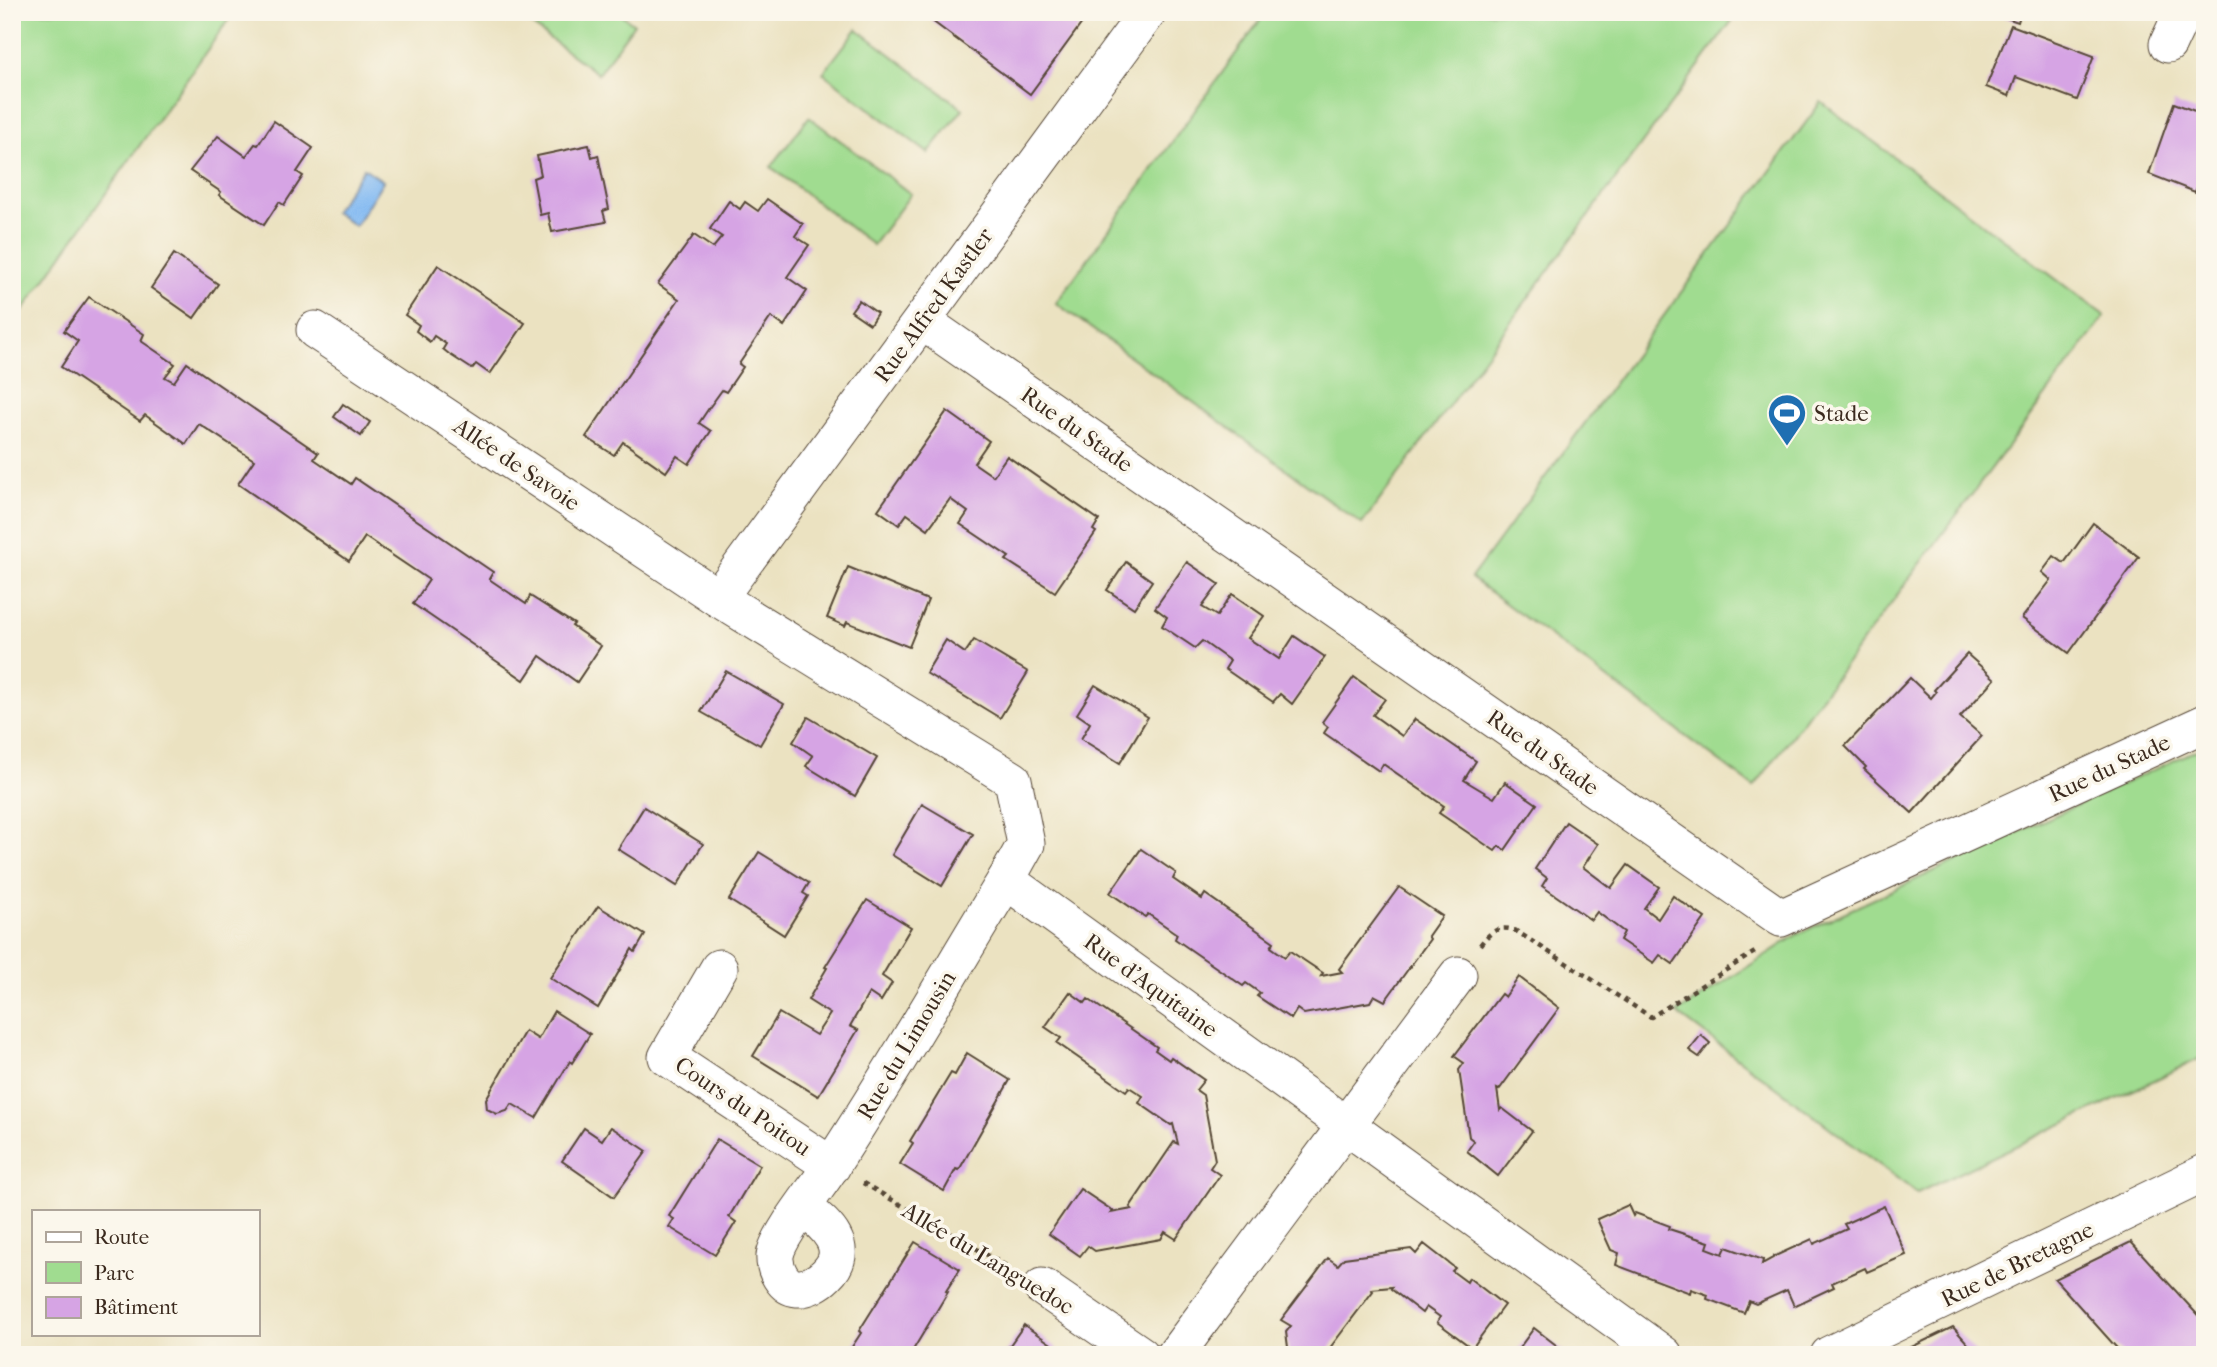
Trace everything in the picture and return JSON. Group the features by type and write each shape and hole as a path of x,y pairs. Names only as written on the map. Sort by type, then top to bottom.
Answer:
{"street":[{"name":"Rue Alfred Kastler","path":"718,598 1147,12"},
{"name":"Rue du Stade","path":"922,321 1781,918 2205,723"},
{"name":"Allée de Savoie","path":"315,330 718,598"},
{"path":"718,598 1013,780 1026,844 1006,880"},
{"name":"Rue d'Aquitaine","path":"1006,880 1664,1355"},
{"name":"Rue du Limousin","path":"803,1208 832,1166 1006,880"},
{"name":"Cours du Poitou","path":"719,968 667,1057 832,1166"},
{"path":"1175,1355 1458,975"},
{"name":"Rue de Bretagne","path":"1829,1355 2205,1173"},
{"name":"Allée du Languedoc","path":"1042,1287 1141,1355"}],"path":[{"path":"1458,975 1486,937 1495,929 1507,928 1651,1017 1761,948 1781,918"},
{"name":"Allée du Languedoc","path":"832,1166 1042,1287"}],"green space":[{"path":"12,12 234,12 12,326"},
{"path":"514,12 618,12 634,24 598,74"},
{"path":"1266,12 1737,14 1362,524 1056,303"},
{"path":"857,29 963,109 928,153 823,73"},
{"name":"Stade","path":"1821,102 2105,316 1754,787 1471,578"},
{"path":"809,117 911,194 873,245 771,167"},
{"path":"2205,746 2205,1056 1917,1193 1677,1013 1798,934"}],"water":[{"path":"364,168 383,181 355,226 334,212"}],"building":[{"path":"920,12 1090,12 1030,94"},
{"path":"1989,12 2021,12 2018,22"},
{"path":"2011,25 2094,56 2077,100 2016,77 2009,96 1986,87"},
{"path":"2174,103 2205,115 2205,167 2195,192 2149,174"},
{"path":"274,121 313,148 297,172 303,176 284,205 279,202 264,225 219,195 221,192 190,171 218,136 246,156 255,144 258,145"},
{"path":"589,145 592,157 598,155 609,209 603,211 606,222 552,232 548,213 540,215 533,178 541,175 537,156"},
{"path":"767,199 803,224 795,236 809,245 787,277 807,291 784,326 771,317 739,364 743,367 726,392 722,390 699,423 711,431 689,464 677,456 666,472 623,442 614,455 586,437 679,299 658,284 694,235 713,248 722,237 710,229 729,201 740,209 745,202 758,211"},
{"path":"174,254 218,284 194,318 151,288"},
{"path":"438,265 525,323 490,374 476,364 472,369 449,354 443,349 446,344 434,336 430,342 416,331 419,325 405,315"},
{"path":"89,297 144,334 141,341 175,364 165,377 174,382 187,363 318,453 314,459 351,484 355,478 493,572 489,579 526,604 530,596 574,624 572,626 601,646 577,682 540,656 524,680 413,604 429,580 365,537 349,561 238,484 254,460 199,424 186,444 145,415 140,421 61,367 78,341 64,331"},
{"path":"859,300 877,313 870,324 851,311"},
{"path":"343,404 370,422 361,436 334,417"},
{"path":"947,411 989,441 974,463 993,476 1007,456 1099,520 1093,530 1096,532 1055,592 1006,560 1009,557 960,524 968,512 950,499 928,529 907,514 899,525 878,510"},
{"path":"2093,523 2139,557 2069,653 2022,618 2051,580 2042,572 2054,556 2064,563"},
{"path":"1126,562 1152,581 1134,608 1107,590"},
{"path":"1187,562 1219,584 1202,607 1217,616 1232,594 1264,616 1248,638 1279,659 1294,636 1325,657 1292,704 1280,694 1273,702 1225,669 1230,661 1202,641 1195,648 1162,626 1167,617 1155,608"},
{"path":"848,567 928,600 909,647 847,622 845,626 827,618"},
{"path":"946,640 965,653 974,640 1028,672 1000,718 926,673"},
{"path":"1967,654 1995,679 1960,717 1982,736 1912,813 1864,769 1866,767 1845,746 1910,678 1931,698 1936,692 1934,690"},
{"path":"726,671 784,704 760,745 701,712"},
{"path":"1354,677 1385,699 1373,715 1402,736 1415,719 1476,761 1464,780 1494,798 1505,782 1537,804 1505,850 1499,846 1495,851 1439,813 1444,806 1383,764 1379,771 1324,733 1328,727 1322,722"},
{"path":"1095,685 1148,717 1120,763 1081,739 1090,723 1077,714"},
{"path":"808,717 877,758 855,796 806,766 813,756 793,742"},
{"path":"922,804 973,834 942,886 892,855"},
{"path":"644,807 703,844 677,886 618,849"},
{"path":"1566,822 1598,844 1583,867 1611,888 1628,865 1659,887 1644,908 1658,919 1673,896 1705,918 1673,964 1660,955 1654,963 1620,940 1624,932 1597,912 1591,920 1542,886 1547,878 1535,869"},
{"path":"1141,849 1176,873 1173,879 1202,899 1205,894 1274,942 1271,947 1285,957 1290,951 1323,973 1321,976 1342,972 1339,969 1399,887 1442,916 1428,936 1430,939 1385,1001 1374,995 1370,1002 1304,1014 1297,1009 1291,1019 1257,996 1260,993 1246,983 1243,986 1175,939 1177,934 1148,914 1145,917 1110,893"},
{"path":"759,852 809,883 803,893 808,896 784,935 729,900"},
{"path":"867,900 911,927 882,976 892,983 881,1001 869,993 850,1026 858,1030 818,1096 753,1056 779,1013 816,1035 830,1014 808,1000 827,968 825,967"},
{"path":"598,906 645,935 635,952 632,949 598,1008 550,978"},
{"path":"1519,977 1559,1008 1499,1090 1497,1089 1500,1110 1502,1108 1532,1131 1498,1176 1467,1151 1474,1141 1469,1137 1459,1070 1464,1063 1454,1056 1501,994 1505,997"},
{"path":"1070,992 1085,1003 1088,999 1157,1047 1155,1050 1169,1060 1171,1057 1204,1080 1196,1090 1203,1095 1215,1160 1210,1168 1220,1175 1176,1239 1165,1232 1161,1239 1095,1251 1088,1246 1080,1256 1049,1234 1080,1189 1113,1211 1111,1213 1132,1209 1130,1207 1174,1142 1178,1144 1173,1124 1139,1103 1143,1096 1129,1087 1126,1091 1057,1043 1061,1038 1045,1027"},
{"path":"554,1011 590,1034 572,1063 570,1061 536,1118 512,1104 507,1111 497,1114 487,1109 486,1099 525,1031 538,1039"},
{"path":"1701,1035 1710,1043 1699,1057 1689,1050"},
{"path":"967,1053 1010,1080 959,1170 956,1169 944,1191 900,1164 913,1143 910,1141 951,1073 955,1075"},
{"path":"611,1127 647,1151 614,1197 562,1161 584,1128 602,1140"},
{"path":"717,1139 760,1165 729,1217 736,1222 715,1255 669,1227 674,1219 669,1216"},
{"path":"1628,1205 1633,1216 1635,1213 1670,1226 1669,1229 1709,1242 1707,1248 1723,1254 1726,1247 1763,1260 1762,1264 1812,1239 1814,1244 1847,1229 1844,1224 1884,1206 1906,1255 1867,1272 1865,1268 1832,1283 1834,1287 1794,1306 1787,1290 1756,1304 1749,1301 1744,1313 1707,1299 1708,1295 1691,1289 1690,1293 1616,1265 1619,1253 1611,1250 1597,1219"},
{"path":"915,1242 960,1269 946,1291 948,1292 910,1355 851,1355 848,1353 861,1333 859,1331"},
{"path":"2131,1242 2205,1323 2205,1355 2123,1355 2055,1279"},
{"path":"1424,1244 1455,1268 1452,1271 1467,1282 1469,1278 1504,1305 1472,1348 1437,1322 1440,1317 1426,1307 1422,1313 1391,1289 1392,1287 1371,1289 1373,1291 1326,1353 1323,1351 1324,1355 1289,1355 1286,1332 1291,1326 1281,1320 1328,1258 1338,1265 1344,1258 1411,1249 1416,1254"},
{"path":"1024,1325 1057,1348 1052,1355 1003,1355"},
{"path":"1953,1327 1978,1355 1895,1355"},
{"path":"1534,1328 1569,1355 1514,1355"}],"place":[{"name":"Stade","path":"1787,447"}]}
